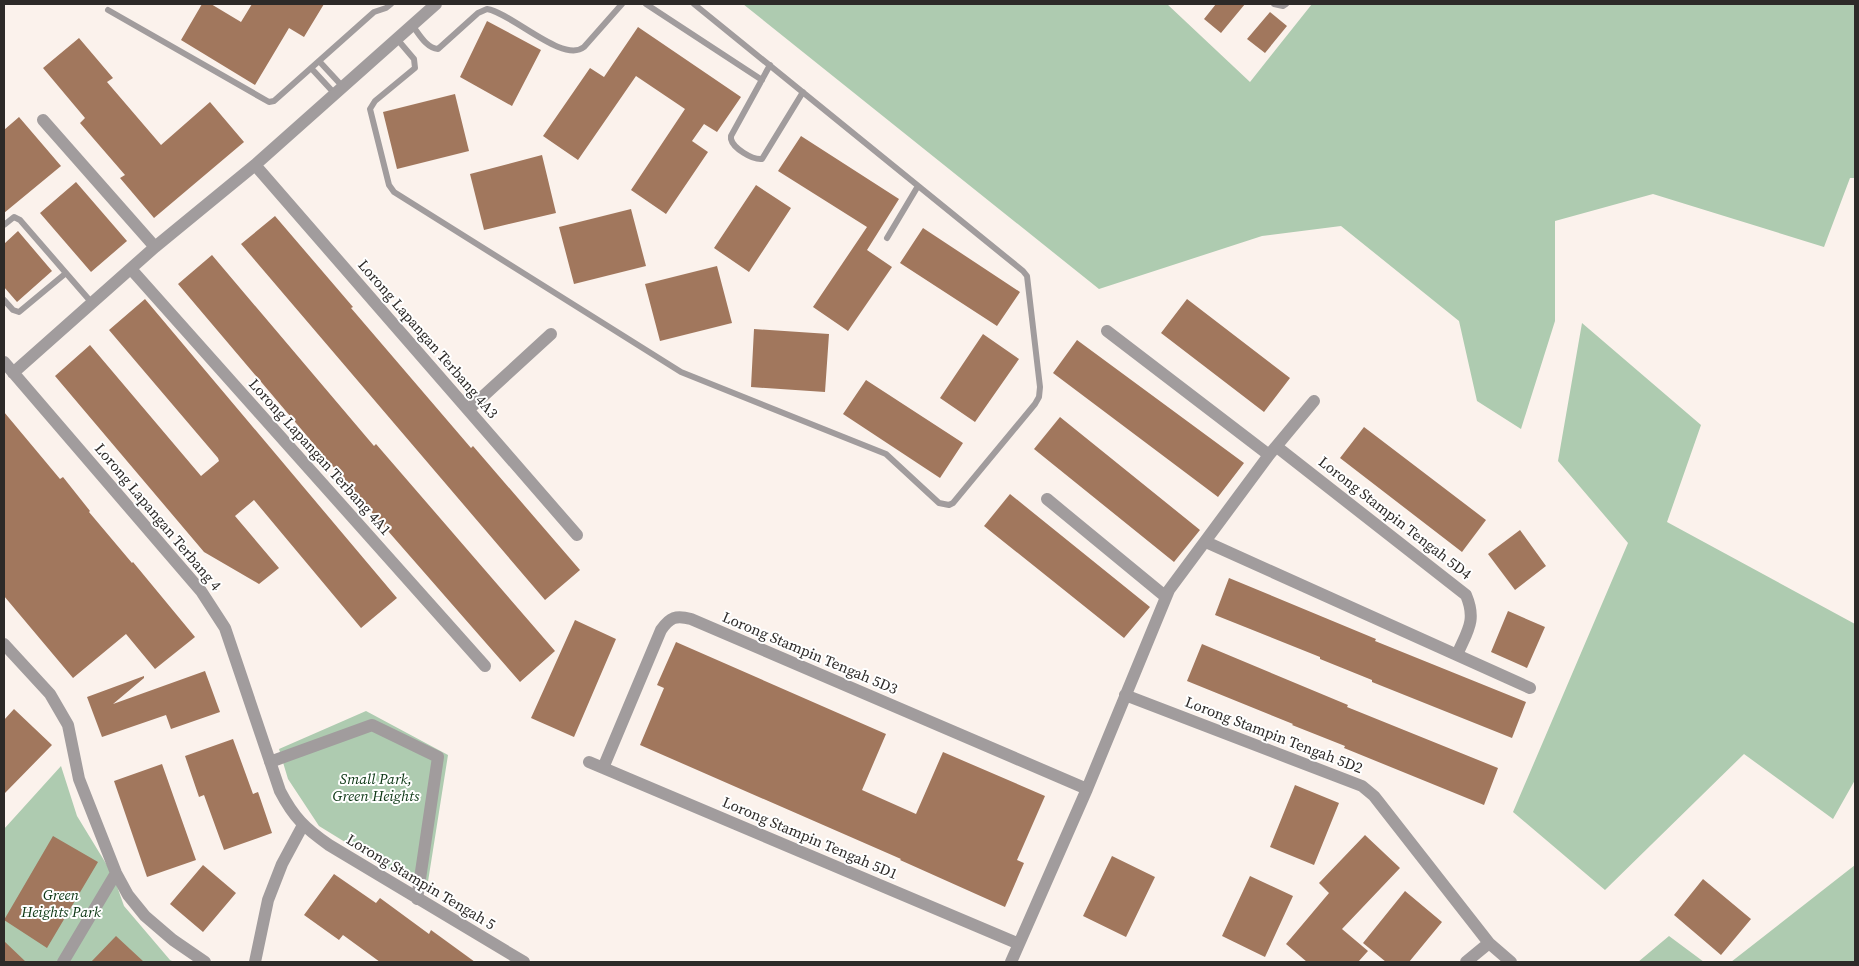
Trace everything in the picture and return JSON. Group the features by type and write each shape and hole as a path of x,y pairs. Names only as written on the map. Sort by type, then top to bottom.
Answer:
{"street":[{"path":"13,373 130,269 256,165 436,4"},
{"path":"43,120 155,248"},
{"name":"Lorong Lapangan Terbang 4A3","path":"256,165 577,535"},
{"name":"Lorong Lapangan Terbang 4A1","path":"130,269 485,666"},
{"name":"Lorong Stampin Tengah 5D4","path":"1108,331 1466,594 1471,605 1472,621 1457,655"},
{"path":"468,410 551,334"},
{"name":"Lorong Lapangan Terbang 4","path":"4,362 201,591 226,628 280,792 288,807 302,825"},
{"path":"1011,962 1087,789 1169,590 1273,451 1314,401"},
{"path":"1047,499 1166,597"},
{"path":"1206,542 1530,688"},
{"name":"Lorong Stampin Tengah 5D3","path":"603,768 661,630 672,618 679,616 691,619 1087,789"},
{"path":"6,652 50,694 68,725 79,779 116,873 128,896 144,916 173,940 205,962"},
{"name":"Lorong Stampin Tengah 5D2","path":"1125,695 1362,786 1374,796 1489,943 1511,962"},
{"path":"270,762 372,725 438,757 417,899"},
{"name":"Lorong Stampin Tengah 5D1","path":"589,762 1019,944"},
{"path":"254,962 268,900 282,864 302,825"},
{"name":"Lorong Stampin Tengah 5","path":"302,825 329,845 524,962"},
{"path":"63,962 116,873"},
{"path":"1466,962 1489,943"}],"lane":[{"path":"108,10 266,102 274,101 374,12 391,4"},
{"path":"412,25 429,45 438,49 478,13 487,9 499,13 559,48 574,52 584,47 622,4"},
{"path":"646,4 762,80"},
{"path":"397,39 414,59 415,68 375,101 370,109 388,184 394,192 681,372 886,454 939,503 949,505 958,500 1039,397 1040,387 1027,276 694,4"},
{"path":"1274,4 1283,6 1286,4"},
{"path":"319,61 339,90"},
{"path":"770,65 730,139 734,145 758,160 764,156 803,92"},
{"path":"311,68 339,90"},
{"path":"887,238 918,186"},
{"path":"4,225 10,219 17,217 92,303"},
{"path":"4,300 13,310 19,312 66,274"}],"green space":[{"path":"743,4 1167,4 1250,82 1312,4 1855,4 1855,178 1850,178 1824,247 1653,194 1555,221 1555,321 1521,429 1477,401 1459,321 1341,226 1262,236 1099,289"},
{"path":"1582,323 1701,425 1667,522 1855,624 1855,780 1833,819 1744,754 1605,890 1513,812 1628,543 1558,461"},
{"name":"Small Park, Green Heights","path":"366,711 448,755 427,888 397,874 319,826 288,779 279,749"},
{"name":"Green Heights Park","path":"61,766 77,816 113,875 124,906 170,960 174,962 4,962 4,829"},
{"path":"1855,865 1855,962 1731,962"},
{"path":"1669,936 1704,962 1638,962"}],"building":[{"path":"202,4 211,4 241,22 252,4 324,4 304,37 289,28 255,85 181,40"},
{"path":"1216,4 1245,4 1221,33 1204,19"},
{"path":"1270,12 1287,26 1265,53 1247,39"},
{"path":"487,21 541,50 512,106 460,77"},
{"path":"638,27 741,97 717,132 704,124 692,141 708,152 666,214 631,190 685,109 636,76 578,160 543,136 590,68 604,77"},
{"path":"79,38 113,78 107,82 161,145 210,102 244,142 154,218 120,178 125,175 80,123 85,118 43,68"},
{"path":"455,94 469,151 397,169 383,112"},
{"path":"19,117 61,166 4,213 4,130"},
{"path":"801,136 899,199 867,250 892,267 848,331 813,307 867,227 778,171"},
{"path":"542,155 556,213 484,230 470,174"},
{"path":"76,182 127,241 91,272 40,213"},
{"path":"756,185 791,208 749,272 714,248"},
{"path":"631,209 646,266 574,284 559,227"},
{"path":"275,216 471,448 473,446 580,570 545,600 241,244"},
{"path":"923,228 1020,292 997,326 900,263"},
{"path":"18,231 52,271 17,302 4,287 4,244"},
{"path":"212,255 374,446 376,444 555,651 520,682 374,515 178,284"},
{"path":"717,266 732,323 660,341 645,284"},
{"path":"145,299 397,598 361,628 254,500 235,516 279,568 259,584 204,552 55,376 90,345 201,476 219,461 109,330"},
{"path":"1187,299 1290,378 1264,412 1161,333"},
{"path":"754,329 829,334 825,392 751,387"},
{"path":"983,334 1019,359 975,422 940,398"},
{"path":"1077,340 1244,463 1218,497 1053,373"},
{"path":"866,380 963,443 940,478 843,414"},
{"path":"4,412 60,479 63,477 89,512 195,637 155,669 126,634 73,678 4,596"},
{"path":"1060,417 1200,530 1174,562 1034,449"},
{"path":"1364,427 1486,520 1462,552 1340,458"},
{"path":"1010,494 1150,607 1124,638 984,526"},
{"path":"1520,530 1546,566 1515,590 1488,554"},
{"path":"1229,578 1376,639 1375,641 1526,702 1512,738 1372,682 1372,680 1320,659 1320,657 1215,615"},
{"path":"1508,611 1545,627 1527,668 1491,652"},
{"path":"575,620 616,639 574,737 531,718"},
{"path":"676,642 886,734 862,790 916,814 943,752 1045,796 1017,860 1024,863 1005,907 901,859 640,745 664,688 657,685"},
{"path":"1202,644 1348,705 1347,707 1498,768 1484,805 1187,681"},
{"path":"205,671 220,712 171,729 166,715 102,737 87,697 144,676 113,704"},
{"path":"14,709 52,745 4,794 4,720"},
{"path":"233,739 253,794 258,792 272,833 224,850 204,795 199,797 185,756"},
{"path":"162,764 196,860 147,877 114,781"},
{"path":"1295,785 1339,803 1314,865 1270,847"},
{"path":"1365,835 1400,868 1342,929 1368,951 1358,962 1307,962 1286,944 1329,893 1319,883"},
{"path":"53,836 98,862 47,948 4,920"},
{"path":"1112,856 1155,877 1126,937 1083,916"},
{"path":"203,865 236,893 203,932 170,904"},
{"path":"334,874 376,903 380,898 429,934 431,930 475,962 380,962 343,935 339,940 304,915"},
{"path":"1250,876 1293,896 1265,957 1222,936"},
{"path":"1703,879 1751,919 1721,955 1674,915"},
{"path":"1405,891 1442,922 1409,962 1386,962 1363,943"},
{"path":"116,936 144,962 91,962"},
{"path":"4,941 26,962 4,962"}]}
